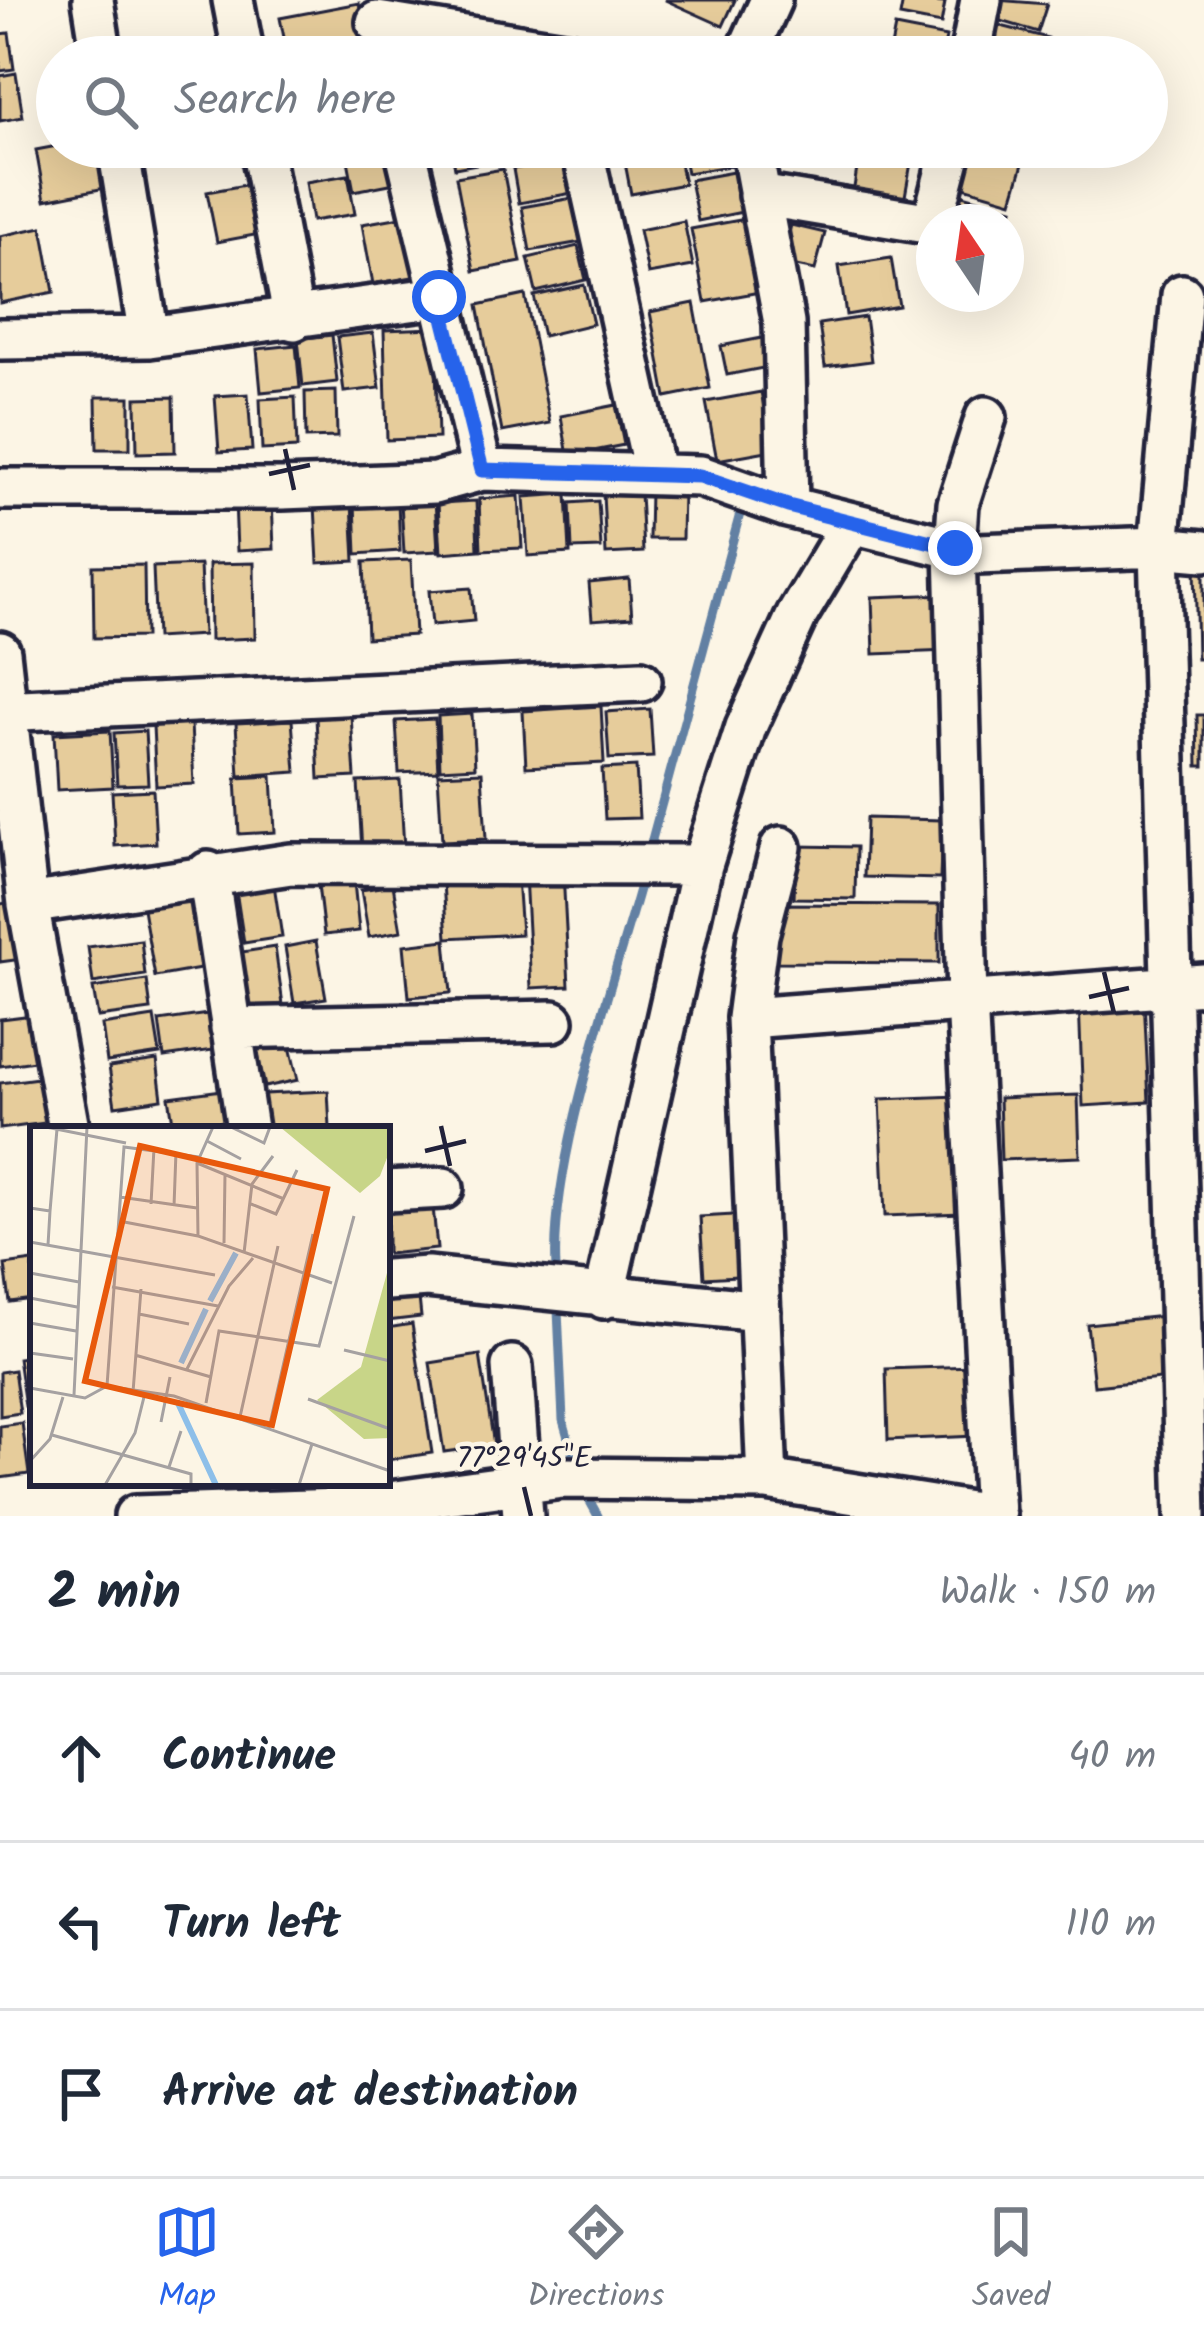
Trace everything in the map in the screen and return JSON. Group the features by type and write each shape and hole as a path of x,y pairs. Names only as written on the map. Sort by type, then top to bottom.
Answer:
{"street":[{"path":"93,0 99,36"},
{"path":"233,0 240,36"},
{"path":"755,36 771,0"},
{"path":"974,36 981,0"},
{"path":"380,26 446,36"},
{"path":"121,168 149,337"},
{"path":"265,168 294,320"},
{"path":"410,168 482,470"},
{"path":"587,168 654,471"},
{"path":"754,168 784,323 788,506"},
{"path":"759,195 932,224 947,168"},
{"path":"1182,295 1159,547 1186,985 1186,1516"},
{"path":"0,339 149,337 439,297"},
{"path":"135,1504 303,1497 384,1509 523,1498 579,1478 767,1480 994,1516 967,1001 955,548 958,504 986,417"},
{"path":"0,489 304,488 435,482 482,470 519,475 654,471 700,476 788,506 977,554 1159,547 1204,551"},
{"path":"604,1298 702,865 746,727 797,615 852,523"},
{"path":"0,652 28,904 68,1126"},
{"path":"4,711 641,681"},
{"path":"767,1480 747,1018 758,935 781,848"},
{"path":"28,904 208,872 291,863 702,865"},
{"path":"208,872 247,1126"},
{"path":"747,1018 1186,985"},
{"path":"231,1028 554,1021"},
{"path":"390,1191 443,1188"},
{"path":"390,1280 428,1277 760,1311"},
{"path":"512,1366 523,1498"}],"building":[{"path":"665,0 735,0 723,26"},
{"path":"903,0 945,3 941,24 900,16"},
{"path":"996,0 1047,4 1038,32 991,18"},
{"path":"359,3 365,36 284,36 280,18"},
{"path":"993,24 1040,36 990,36"},
{"path":"895,27 941,36 893,36"},
{"path":"9,33 14,69 0,71 0,34"},
{"path":"16,73 23,117 0,121 0,76"},
{"path":"39,168 111,168 115,186 45,200"},
{"path":"350,168 397,168 400,182 354,191"},
{"path":"567,168 572,193 519,203 513,169"},
{"path":"626,168 681,168 684,184 631,194"},
{"path":"857,168 910,168 904,202 853,194"},
{"path":"962,168 1022,168 1012,201 957,185"},
{"path":"503,169 521,262 474,271 456,177"},
{"path":"744,170 752,210 698,221 690,180"},
{"path":"348,175 355,214 312,221 306,182"},
{"path":"261,182 270,232 217,242 207,192"},
{"path":"956,193 995,204 953,204"},
{"path":"573,198 581,242 530,251 522,207"},
{"path":"407,216 418,276 373,284 362,224"},
{"path":"751,218 765,291 705,302 691,229"},
{"path":"684,221 693,266 648,274 639,230"},
{"path":"791,225 825,233 815,270 782,263"},
{"path":"42,227 54,292 0,303 0,236"},
{"path":"578,246 586,280 536,292 528,258"},
{"path":"891,258 899,306 846,315 839,266"},
{"path":"584,285 593,324 543,336 534,296"},
{"path":"525,295 550,423 502,432 478,305"},
{"path":"694,303 710,388 666,397 650,312"},
{"path":"865,317 871,361 825,367 819,324"},
{"path":"435,328 438,438 387,440 384,330"},
{"path":"373,333 380,388 344,392 337,337"},
{"path":"332,335 337,382 303,386 298,339"},
{"path":"772,336 778,365 727,375 721,346"},
{"path":"296,345 300,388 261,392 257,349"},
{"path":"336,391 337,437 306,438 305,392"},
{"path":"761,392 772,450 717,460 706,402"},
{"path":"248,394 252,450 219,452 215,396"},
{"path":"96,397 130,397 130,449 97,449"},
{"path":"174,397 175,452 137,453 136,398"},
{"path":"295,397 297,448 262,450 260,399"},
{"path":"616,405 624,445 568,456 561,416"},
{"path":"650,490 683,490 682,539 649,539"},
{"path":"640,493 643,552 606,554 603,494"},
{"path":"567,494 570,553 528,556 524,497"},
{"path":"519,496 522,548 481,550 479,499"},
{"path":"272,499 274,549 237,551 235,500"},
{"path":"435,500 438,551 404,553 401,502"},
{"path":"398,501 400,551 357,554 355,503"},
{"path":"476,501 478,550 441,553 438,503"},
{"path":"598,501 601,548 572,549 570,503"},
{"path":"352,503 355,561 318,563 315,505"},
{"path":"411,560 415,635 367,638 364,562"},
{"path":"254,563 255,638 210,640 209,564"},
{"path":"1195,563 1204,563 1204,659 1197,659"},
{"path":"144,565 145,637 94,638 93,566"},
{"path":"200,565 203,635 156,638 153,567"},
{"path":"629,579 632,617 592,620 589,583"},
{"path":"471,588 474,621 432,625 429,591"},
{"path":"947,594 949,651 874,654 872,597"},
{"path":"601,706 604,763 526,767 523,711"},
{"path":"650,709 653,757 609,759 606,712"},
{"path":"472,714 475,767 440,769 438,716"},
{"path":"351,715 355,777 319,779 316,717"},
{"path":"1197,715 1204,715 1204,766 1198,766"},
{"path":"435,719 438,771 399,773 396,721"},
{"path":"292,720 296,772 239,776 236,723"},
{"path":"191,724 194,784 156,786 153,726"},
{"path":"110,731 113,787 57,790 54,734"},
{"path":"145,731 148,784 117,785 114,733"},
{"path":"636,767 639,818 605,819 602,769"},
{"path":"482,772 486,839 442,841 438,774"},
{"path":"272,776 275,832 239,834 236,778"},
{"path":"400,780 404,848 362,851 358,782"},
{"path":"153,790 156,843 115,846 112,792"},
{"path":"866,818 942,820 940,879 864,877"},
{"path":"796,846 856,847 855,899 794,898"},
{"path":"563,872 569,986 531,988 525,874"},
{"path":"517,877 521,934 447,938 443,883"},
{"path":"273,878 282,937 244,943 235,884"},
{"path":"354,882 359,931 324,935 318,885"},
{"path":"393,885 401,931 369,937 361,890"},
{"path":"192,894 206,968 155,977 142,903"},
{"path":"15,902 22,959 0,962 0,904"},
{"path":"776,904 939,905 939,963 775,962"},
{"path":"141,940 145,975 93,983 88,947"},
{"path":"446,940 451,993 409,997 404,945"},
{"path":"316,941 326,998 294,1003 285,947"},
{"path":"275,947 283,1005 250,1010 242,952"},
{"path":"147,980 151,1010 98,1017 93,988"},
{"path":"1144,998 1149,1102 1083,1106 1079,1001"},
{"path":"215,1013 220,1049 164,1057 159,1021"},
{"path":"41,1014 48,1059 0,1066 0,1019"},
{"path":"154,1017 160,1054 107,1062 102,1025"},
{"path":"288,1038 298,1080 265,1087 256,1045"},
{"path":"157,1060 162,1099 115,1106 109,1067"},
{"path":"53,1076 60,1121 0,1129 0,1083"},
{"path":"230,1089 234,1120 174,1126 169,1097"},
{"path":"328,1091 330,1126 266,1126 264,1094"},
{"path":"1078,1095 1080,1157 1001,1160 999,1098"},
{"path":"958,1096 962,1213 885,1216 880,1099"},
{"path":"433,1207 437,1249 390,1254 390,1212"},
{"path":"750,1214 754,1275 704,1278 700,1217"},
{"path":"30,1261 30,1299 10,1302 5,1265"},
{"path":"418,1288 421,1317 390,1321 390,1292"},
{"path":"1164,1316 1170,1378 1094,1386 1087,1324"},
{"path":"412,1324 432,1453 390,1460 390,1328"},
{"path":"480,1355 494,1445 444,1452 430,1363"},
{"path":"30,1356 30,1405 25,1406 18,1358"},
{"path":"973,1366 975,1436 888,1440 886,1369"},
{"path":"14,1370 20,1413 0,1416 0,1372"},
{"path":"22,1423 29,1474 0,1478 0,1426"}],"waterway":[{"path":"650,847 741,510"},
{"path":"556,1268 562,1180 572,1130 639,889"},
{"path":"558,1310 563,1420 576,1465"},
{"path":"582,1487 598,1516"}],"route":[{"path":"439,297 482,470 519,475 654,471 700,476 788,506 955,548"}]}
